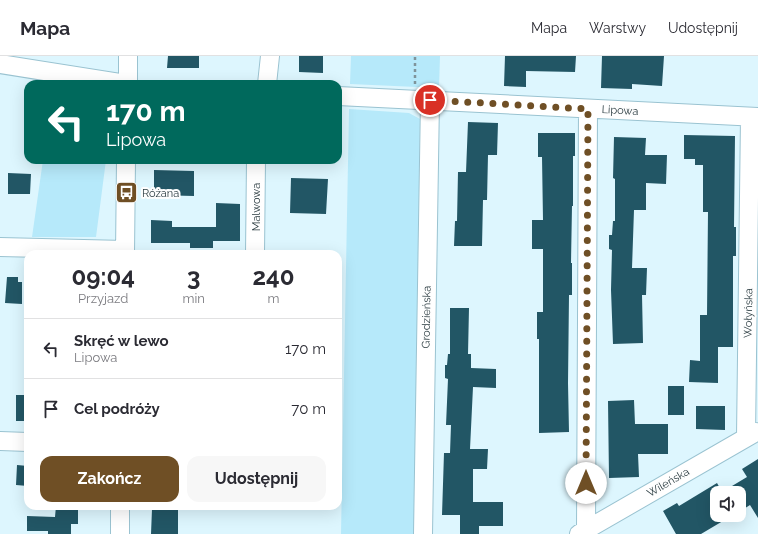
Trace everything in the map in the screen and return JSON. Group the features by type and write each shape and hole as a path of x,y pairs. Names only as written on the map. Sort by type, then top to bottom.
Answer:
{"street":[{"path":"127,80 128,56"},
{"path":"267,80 270,56"},
{"path":"0,64 102,80"},
{"name":"Lipowa","path":"342,96 754,117"},
{"name":"Grodzieńska","path":"423,534 430,100"},
{"path":"582,532 588,109"},
{"name":"Wołyńska","path":"752,434 754,117"},
{"path":"125,250 126,164"},
{"name":"Malwowa","path":"256,164 256,250"},
{"path":"0,247 75,250"},
{"name":"Wileńska","path":"582,532 752,434"},
{"path":"0,441 24,442"},
{"path":"120,510 120,534"}],"path":[{"path":"415,86 416,56"}],"shaded area":[{"path":"351,56 440,56 439,88 350,84"},
{"path":"349,109 409,113 420,119 414,534 341,534"},
{"path":"42,164 105,164 96,237 32,237"}],"building":[{"path":"168,56 199,56 199,68 167,68"},
{"path":"299,56 323,56 323,73 299,72"},
{"path":"505,56 576,56 575,72 526,71 526,87 504,86"},
{"path":"602,56 664,56 662,86 632,84 632,89 601,88"},
{"path":"468,122 498,123 497,155 488,155 487,200 483,200 482,246 454,246 455,221 457,221 458,172 466,172"},
{"path":"538,133 575,133 572,206 572,295 569,295 569,432 539,433 539,339 537,339 537,312 543,312 543,249 532,249 532,220 543,220 542,157 538,157"},
{"path":"684,135 735,136 734,227 736,227 736,256 733,256 733,347 718,347 718,383 689,382 690,360 700,361 700,315 707,315 708,212 703,212 703,165 695,165 695,159 684,159"},
{"path":"614,137 646,138 645,155 667,155 666,184 646,183 646,210 634,210 632,268 647,268 646,295 642,295 643,343 613,344 611,290 612,250 609,249 609,235 612,235 613,221 615,221 615,179 613,178"},
{"path":"154,170 194,171 194,196 154,195"},
{"path":"8,173 31,174 30,194 8,194"},
{"path":"291,178 328,179 326,214 290,213"},
{"path":"216,203 240,204 240,241 213,241 213,248 190,248 190,243 151,243 151,220 172,221 172,227 216,227"},
{"path":"7,277 18,277 18,282 22,282 22,304 5,303"},
{"path":"450,308 469,308 468,354 471,354 471,368 496,369 496,388 473,387 470,449 488,449 487,469 473,469 473,502 503,502 503,526 479,526 479,534 460,534 460,515 442,515 444,453 450,453 451,425 446,425 448,379 445,378 445,365 447,365 448,354 450,354"},
{"path":"668,386 684,386 684,415 668,415"},
{"path":"16,395 24,395 24,421 16,421"},
{"path":"634,400 635,424 668,424 668,454 638,454 639,477 609,478 608,401"},
{"path":"696,406 725,406 725,430 696,429"},
{"path":"758,459 758,518 750,505 746,508 746,486 732,486 747,477 742,469"},
{"path":"17,465 24,466 24,486 16,485"},
{"path":"710,487 710,522 721,522 701,534 676,534 663,511 677,503 679,506"},
{"path":"56,510 78,510 78,524 71,524 71,534 48,534 48,531 27,531 27,516 55,517"},
{"path":"152,510 178,510 178,534 151,534"}],"place":[{"name":"Różana","path":"126,193"}],"route":[{"path":"430,100 588,109 586,483"}]}
